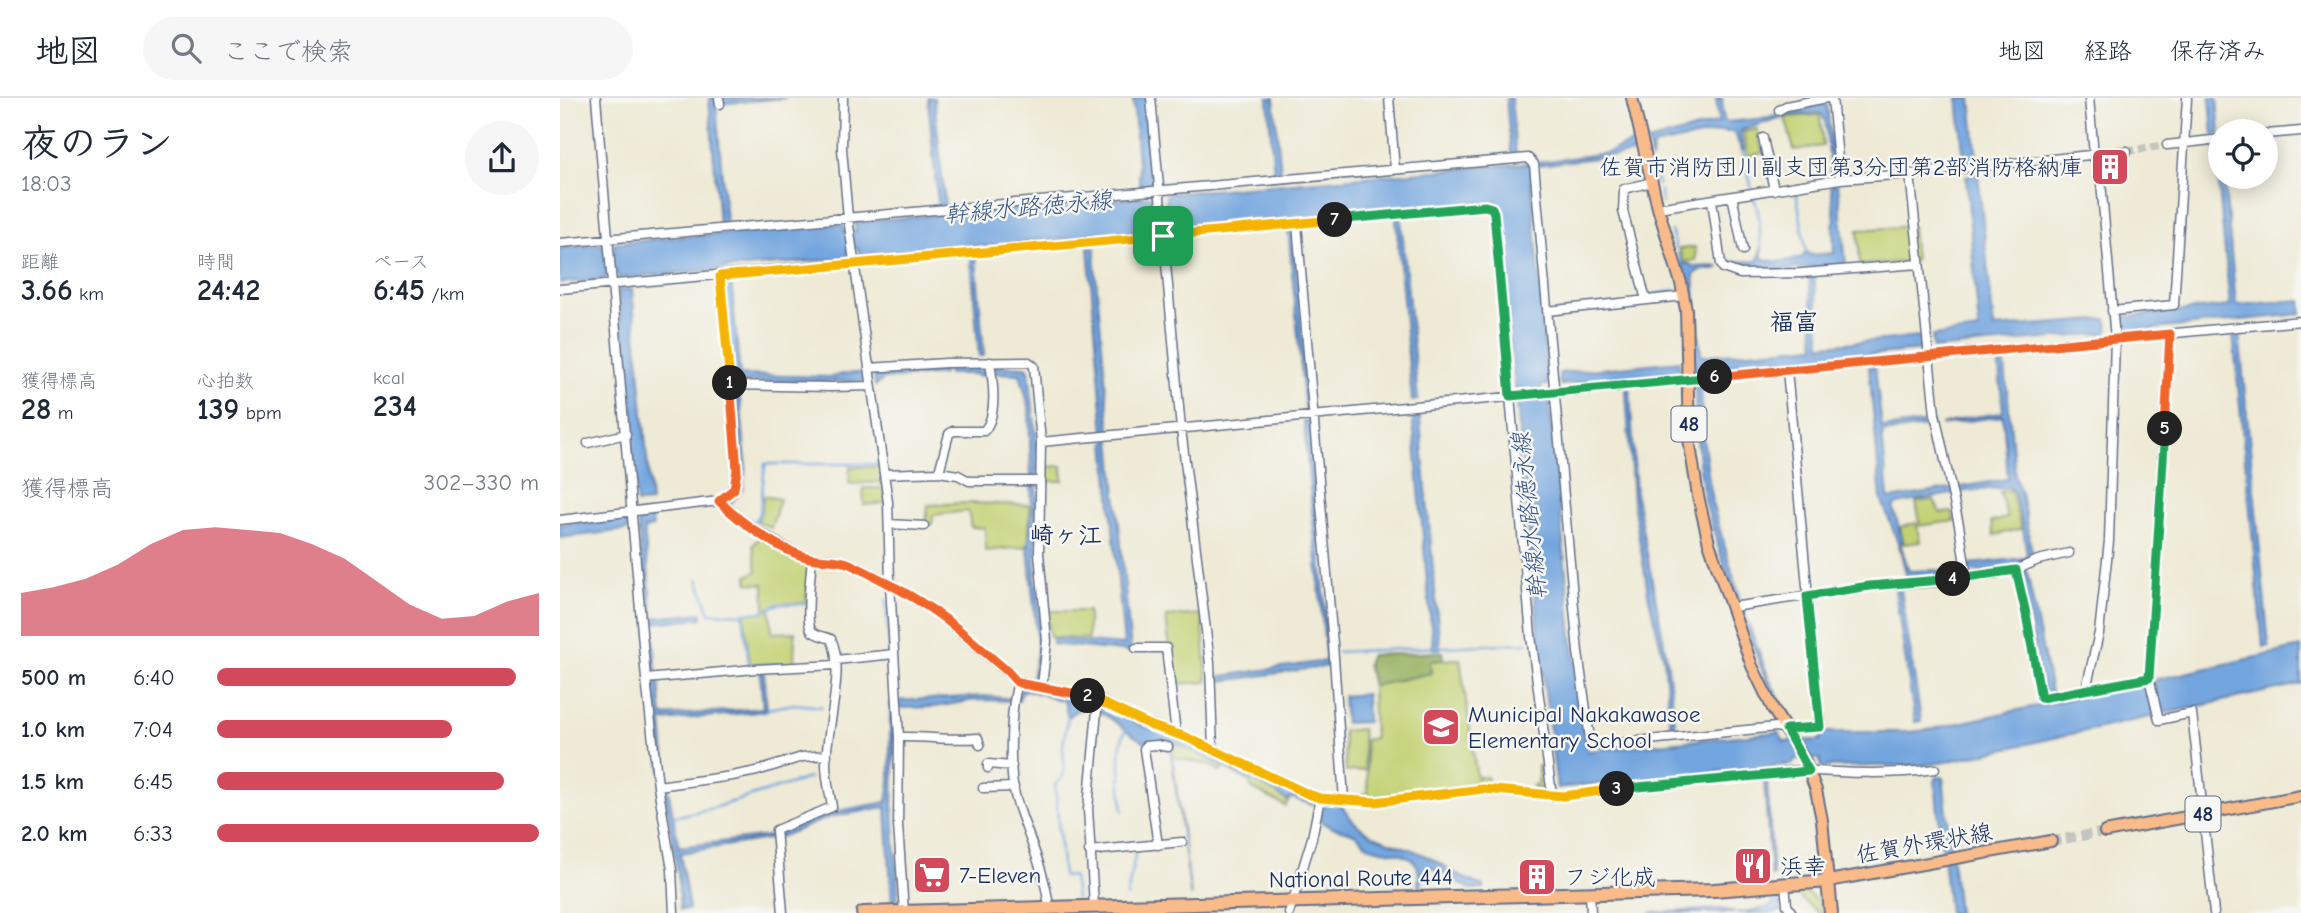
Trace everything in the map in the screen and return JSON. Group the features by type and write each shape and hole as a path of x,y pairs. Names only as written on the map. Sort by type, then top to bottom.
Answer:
{"highway":[{"name":"National Route 444","path":"863,913 1048,909 1094,905 1291,907 1714,890 1828,881"},
{"path":"1828,881 1831,913"}],"main road":[{"name":"48","path":"1632,98 1658,208 1684,296 1689,439 1696,487 1709,543 1752,666 1788,734"},
{"name":"佐賀外環状線","path":"1788,734 1807,766 1822,820 1828,881 2051,841"},
{"name":"48","path":"2105,832 2301,796"}],"street":[{"path":"596,98 633,510 673,870 674,913"},
{"path":"844,98 842,149 848,218 885,474 889,524 899,737 898,825 904,912"},
{"path":"1151,98 1181,429 1210,663 1213,750"},
{"path":"1389,98 1395,169"},
{"path":"1779,110 1786,106 1830,98 1840,179"},
{"path":"2086,690 2099,632 2109,541 2115,339 2101,182 2094,155 2089,98"},
{"path":"2112,311 2175,305 2187,98"},
{"path":"2278,133 2301,131"},
{"path":"1763,138 1774,190"},
{"path":"2166,145 2208,140"},
{"path":"1658,208 1840,179 2127,151"},
{"path":"560,243 1528,158 1532,160 1578,652 1590,739 1593,744 1599,745 1776,727 1788,734 1820,727 1787,370"},
{"path":"1910,174 1937,425 1967,571"},
{"path":"1646,300 1623,211 1624,189 1652,183"},
{"path":"1729,197 1733,200 1743,250"},
{"path":"1712,200 1721,264 1723,268 1740,274 1801,273 1919,264"},
{"path":"560,289 1485,206 1492,208 1531,636 1552,795"},
{"path":"1297,224 1344,800"},
{"path":"560,520 719,501 726,497 736,484 737,449 720,276"},
{"path":"1547,311 1684,296"},
{"path":"1041,442 2301,321"},
{"path":"2170,334 2149,678 2159,720 2192,713 2214,913"},
{"path":"869,368 990,362 1029,362 1034,366 1041,442 1039,553 1047,640 1042,685"},
{"path":"939,472 949,434 953,431 987,429 993,389 990,362"},
{"path":"731,385 871,386"},
{"path":"588,443 626,434"},
{"path":"885,474 939,472 958,475 969,481 1041,481"},
{"path":"719,501 744,523 795,553 849,563 938,613 1017,682 1042,685 1098,699 1138,720 1176,734 1320,798 1375,802 1483,789 1563,796 1807,766 1844,772 1936,769"},
{"path":"889,524 924,526"},
{"path":"1733,607 1869,586 1940,582 1967,571 2016,570 2038,560 2069,553"},
{"path":"783,913 776,830 832,807 827,755 836,662 831,639 814,634 811,629 809,603 812,558"},
{"path":"2016,570 2041,698 2149,678"},
{"path":"1136,648 1166,648 1176,734"},
{"path":"652,679 894,654"},
{"path":"1017,682 1013,700 1014,787 1044,882 1048,909"},
{"path":"1094,905 1088,810 1098,699"},
{"path":"1158,845 1144,749 1145,746 1165,746 1167,731"},
{"path":"899,737 931,736 956,741 978,738 980,744"},
{"path":"664,785 757,771 802,757 827,755"},
{"path":"988,768 988,764 1012,766"},
{"path":"983,788 1014,787"},
{"path":"1291,907 1312,838 1320,798"},
{"path":"1089,851 1182,842"},
{"path":"1785,885 1787,905 1792,913"},
{"path":"1590,893 1591,913"}],"green space":[{"path":"1820,115 1823,146 1794,150 1785,117"},
{"path":"1757,129 1763,153 1748,156 1743,132"},
{"path":"1912,226 1915,261 1860,265 1858,230"},
{"path":"1695,247 1696,260 1684,262 1679,249"},
{"path":"1062,466 1063,481 1044,481 1044,467"},
{"path":"850,467 881,467 883,482 849,484"},
{"path":"863,488 884,488 886,503 864,505"},
{"path":"2011,490 2021,529 1994,535 1991,522 2007,518 2000,492"},
{"path":"763,496 780,499 771,528 757,521"},
{"path":"1934,500 1940,513 1952,512 1955,521 1917,526 1920,542 1904,544 1900,527 1920,522 1916,502"},
{"path":"928,505 1030,505 1029,540 1026,547 985,551 985,528 971,527 968,511 933,515 932,524 926,524"},
{"path":"760,537 794,555 810,560 806,603 780,604 770,608 772,633 795,632 794,664 750,664 744,613 769,609 765,609 764,584 748,583 747,576 757,571 753,545"},
{"path":"1047,611 1088,611 1088,639 1050,637"},
{"path":"1202,614 1207,682 1174,684 1166,617"},
{"path":"1443,652 1443,660 1430,661 1431,673 1372,686 1367,664 1371,655"},
{"path":"1460,659 1477,779 1487,777 1488,782 1485,786 1363,798 1363,794 1368,794 1365,740 1374,738 1372,686 1431,673 1429,660"},
{"path":"1362,729 1365,770 1346,772 1343,731"},
{"path":"1174,743 1225,767 1220,771 1209,765 1176,758 1172,755"},
{"path":"1538,766 1545,766 1546,790 1534,788 1533,785 1538,785"},
{"path":"1232,770 1267,786 1286,800 1291,798 1285,806 1251,788 1250,782 1231,772"},
{"path":"1806,892 1822,906 1822,913 1794,893"}],"water":[{"path":"709,98 786,98 716,104 726,223 719,224"},
{"path":"928,98 934,98 945,205 938,205"},
{"path":"1133,98 1146,98 1154,187 1140,188"},
{"path":"1268,98 1274,98 1281,174 1274,175"},
{"path":"1506,98 1511,98 1516,155 1511,155"},
{"path":"1716,98 1722,98 1726,122 1767,118 1790,109 1827,104 1835,173 1831,173 1825,120 1821,113 1785,116 1742,130 1742,151 1734,132 1719,132 1653,146 1652,161 1648,142 1719,122"},
{"path":"1958,98 1971,98 1977,161 1964,162"},
{"path":"2210,98 2217,98 2219,119 2212,119"},
{"path":"1634,142 1637,153 1540,165 1539,162 1607,153"},
{"name":"幹線水路徳永線","path":"1528,163 1548,385 1540,386 1541,400 1549,399 1573,646 1587,751 1778,732 1784,741 1820,740 1821,732 1927,730 2146,682 2148,691 2156,689 2154,680 2301,647 2301,684 2162,714 2159,706 2152,708 2154,716 1940,763 1821,767 1820,759 1795,759 1793,764 1557,788 1539,643 1517,402 1525,401 1524,388 1515,388 1497,201 1168,229 1168,221 1157,222 1157,231 860,257 858,248 847,249 848,258 618,278 616,269 606,270 606,279 560,283 560,248 603,244 604,253 615,252 614,243 843,223 844,232 856,231 855,222 1154,196 1155,204 1166,204 1166,194"},
{"path":"1978,174 1994,328 2107,319 2108,333 1933,349 1932,336 1979,330 1966,176"},
{"path":"1838,185 1846,264 1769,270 1726,265 1725,262 1756,261 1761,246 1762,258 1772,261 1803,257 1806,251 1810,255 1834,253 1835,220 1831,186"},
{"path":"2219,189 2225,189 2236,305 2301,300 2301,314 2123,332 2121,317 2230,306"},
{"path":"1396,219 1401,219 1418,400 1412,401"},
{"path":"1288,228 1293,228 1309,411 1305,412"},
{"path":"1088,247 1095,247 1110,432 1104,432"},
{"path":"973,259 976,259 984,356 979,356"},
{"path":"1681,264 1690,264 1693,267 1719,266 1698,271 1694,275 1701,356 1815,346 1809,275 1814,275 1821,345 1920,337 1921,350 1694,371 1691,307"},
{"path":"731,280 740,375 832,377 866,372 867,381 734,382 724,281"},
{"path":"632,289 651,502 637,503 618,290"},
{"path":"2239,332 2269,646 2263,647 2233,333"},
{"path":"2004,355 2015,476 2021,493 2033,557 2004,568 1973,572 1970,570 1946,577 1907,579 1900,548 1881,498 1869,367 1875,367 1882,428 1932,422 1932,426 1882,433 1890,499 2008,479 2003,416 1941,425 2001,413 2003,410 1998,356","holes":["2009,487 2014,491 2023,529 2027,554 2025,558 1971,564 1970,567 1962,566 1939,572 1909,571 1893,507 1967,491"]},
{"path":"1679,361 1679,372 1560,385 1559,373"},
{"path":"994,366 1026,367 1029,370 1036,436 1035,477 1031,477 1029,407 1020,374 994,373"},
{"path":"943,367 943,374 884,379 875,386 874,372"},
{"path":"948,367 987,369 985,375 977,376 948,374"},
{"path":"1695,385 1701,385 1703,437 1712,503 1741,602 1737,603 1715,538 1702,485"},
{"path":"739,388 746,461 743,489 730,504 728,501 739,488 741,460 735,389"},
{"path":"1630,389 1636,496 1667,659 1676,731 1671,732 1664,660 1649,598 1633,502 1626,390"},
{"path":"1419,409 1440,649 1433,649 1412,410"},
{"path":"1304,421 1310,421 1330,666 1216,682 1215,677 1326,661"},
{"path":"1111,440 1131,652 1052,644 1052,639 1124,645 1105,441"},
{"path":"1031,484 1037,486 1035,582 1042,640 1038,680 1031,682 1037,638 1028,548 1032,510"},
{"path":"651,513 653,527 644,529 653,618 701,613 702,618 653,623 662,716 763,708 760,672 764,672 767,711 662,721 667,783 679,847 777,835 781,831 833,812 887,802 890,782 890,703 984,696 1016,699 1021,688 1090,700 1138,724 1187,742 1312,801 1313,805 1291,798 1286,800 1258,783 1174,743 1172,755 1191,897 1171,754 1172,743 1145,742 1108,716 1087,708 1068,717 1064,701 1026,690 1022,692 1019,701 975,700 935,707 895,708 893,809 898,893 895,905 892,904 886,807 830,817 780,837 680,853 689,909 680,910 678,874 665,785 662,780 637,514"},
{"path":"626,517 628,530 560,538 560,524"},
{"path":"2027,572 2051,692 2044,693 2021,573"},
{"path":"1895,590 1901,590 1921,721 1915,722"},
{"path":"1739,609 1743,609 1769,679 1792,722 1790,723 1767,683"},
{"path":"1366,694 1367,722 1345,723 1343,696"},
{"path":"1937,777 1943,777 1958,913 1949,913 1935,782"},
{"path":"1767,779 1773,876 1764,780"},
{"path":"1332,802 1340,803 1349,816 1369,833 1426,856 1484,886 1484,889 1470,889 1433,868 1426,869 1422,876 1421,891 1418,891 1418,870 1412,860 1402,854 1371,847 1354,834 1319,820 1322,809"},
{"path":"1778,894 1781,911 1737,913 1767,908 1773,904 1773,895"},
{"path":"1721,909 1737,913 1650,913"}],"waterway":[{"path":"1743,151 1752,190"},
{"path":"1654,167 1658,185"},
{"path":"1660,191 1662,203"},
{"path":"1796,191 1806,251"},
{"path":"1754,196 1761,246"},
{"path":"1671,231 1676,248"},
{"path":"1678,253 1682,264"},
{"path":"1651,295 1674,290"},
{"path":"735,509 754,522 760,512 765,464 879,464"},
{"path":"698,579 710,613 743,614 749,665 761,665"},
{"path":"886,600 889,651"},
{"path":"744,613 761,612 779,604 806,604"},
{"path":"1337,652 1527,643"},
{"path":"890,658 892,684"},
{"path":"892,691 893,701"},
{"path":"767,709 794,704 822,707"},
{"path":"1068,717 1063,745 1064,771 1055,785 1063,877 1073,876 1076,899"},
{"path":"1123,811 1120,757 1126,729"},
{"path":"673,817 713,808 809,778"},
{"path":"1127,897 1136,850"}],"tunnel":[{"path":"2127,151 2167,145"},
{"path":"2051,841 2105,832"}],"place":[{"name":"佐賀市消防団川副支団第3分団第2部消防格納庫","path":"2110,167"},
{"name":"Municipal Nakakawasoe Elementary School","path":"1441,727"},
{"name":"浜幸","path":"1753,866"},
{"name":"7-Eleven","path":"932,875"},
{"name":"フジ化成","path":"1537,877"}],"district":[{"name":"福富","path":"1794,322"},
{"name":"崎ヶ江","path":"1066,535"}],"route":[{"path":"1485,206 1492,208 1510,396 2170,334 2149,678 2041,698 2016,570 1940,582 1869,586 1807,596 1820,727 1786,729 1809,771 1563,796 1483,789 1375,802 1320,798 1186,737 1138,720 1098,699 1042,685 1017,682 938,613 884,580 849,563 795,553 744,523 719,501 734,489 737,470 720,276 1163,236 1485,206"}]}
